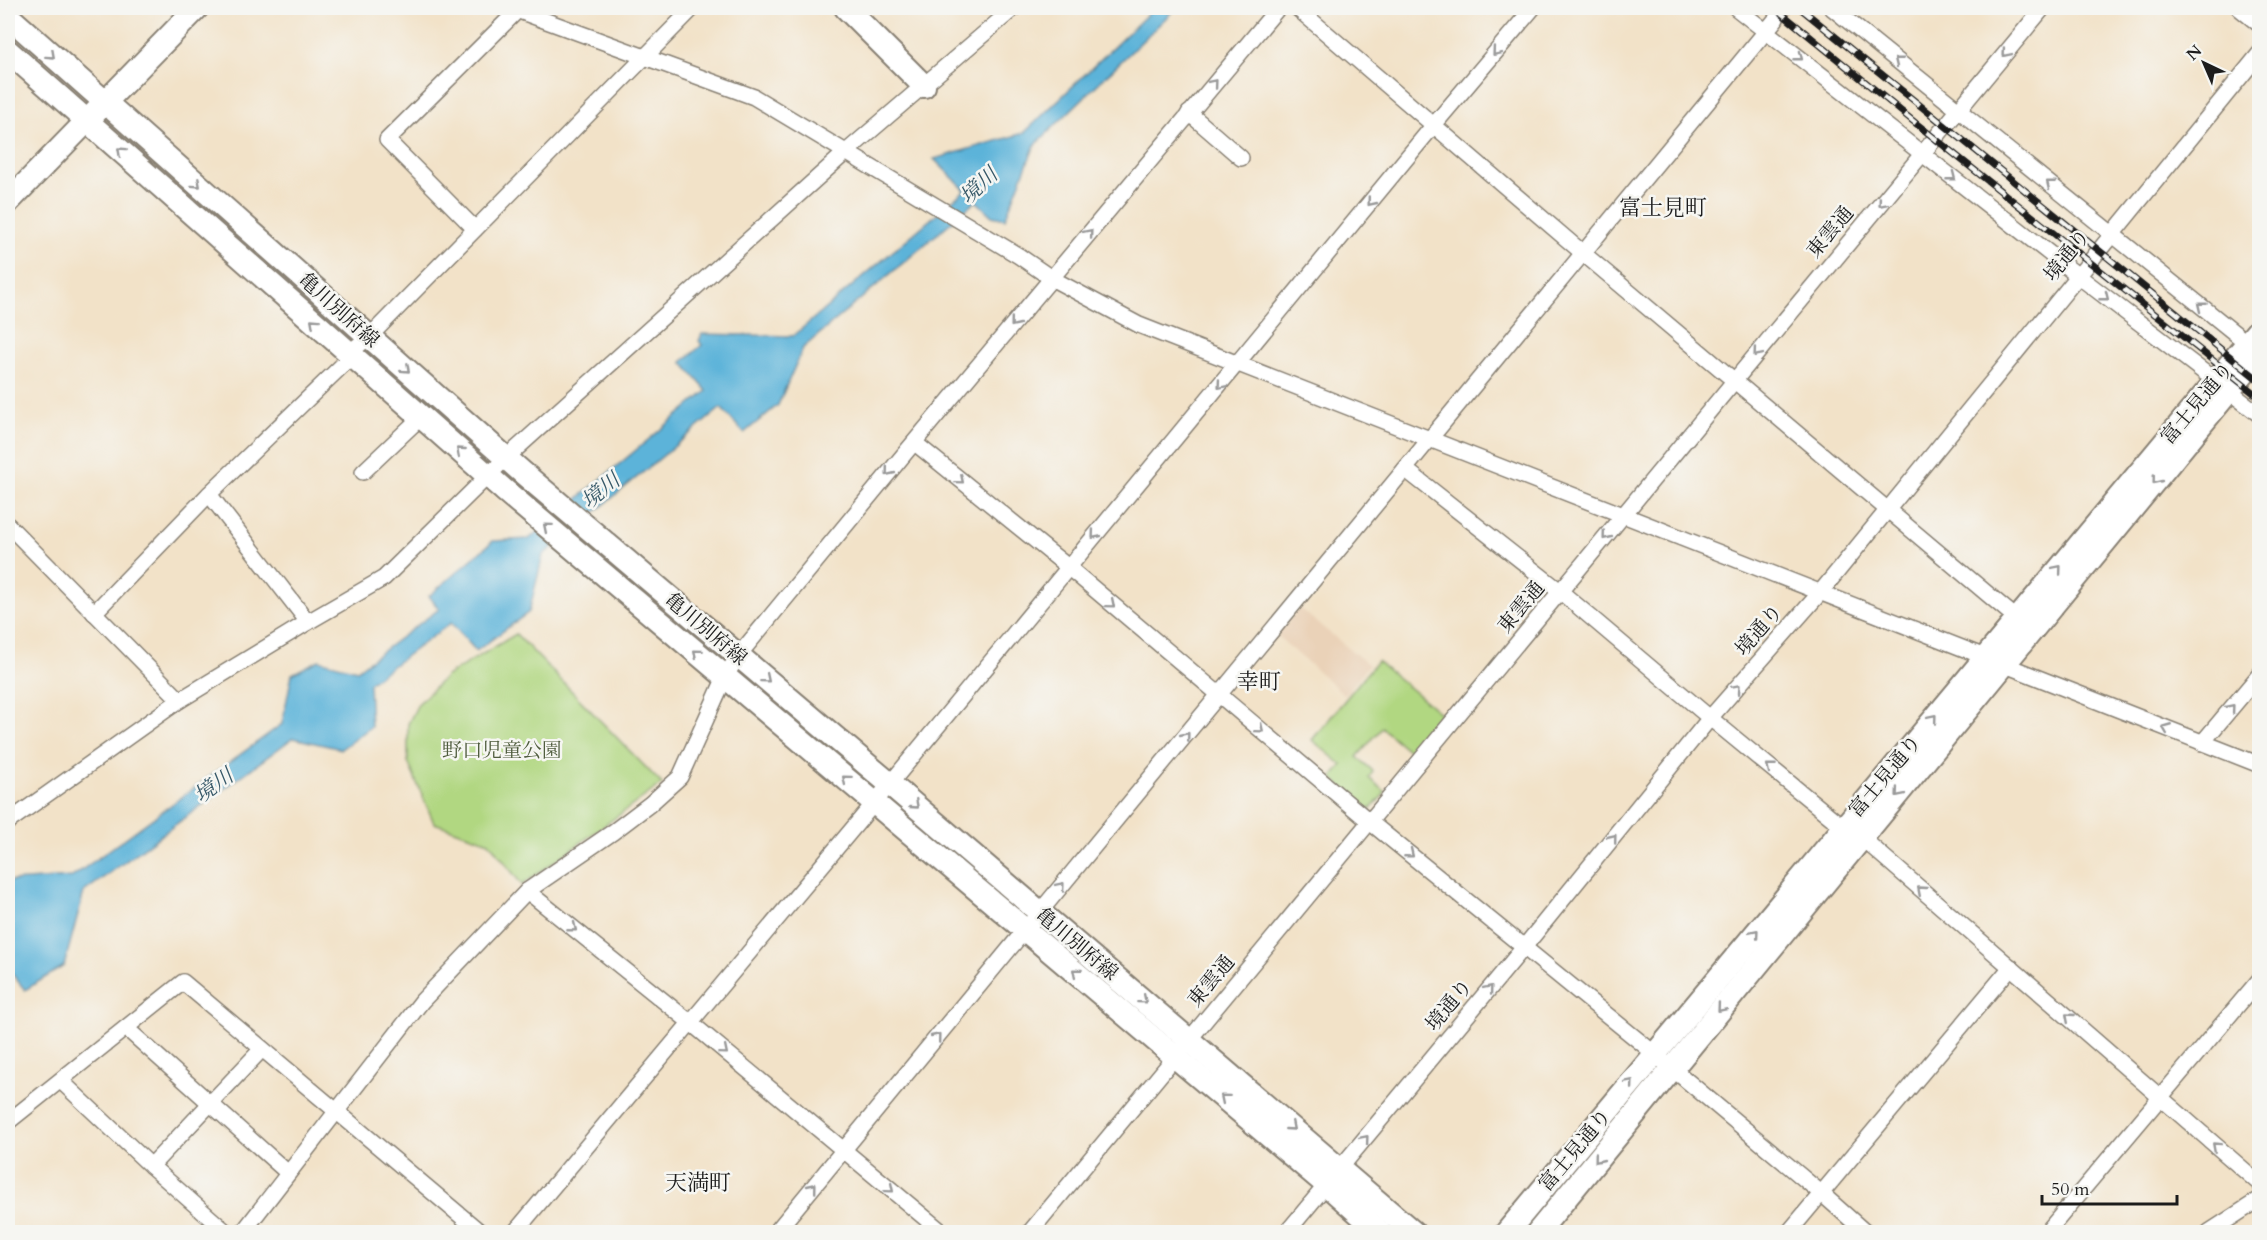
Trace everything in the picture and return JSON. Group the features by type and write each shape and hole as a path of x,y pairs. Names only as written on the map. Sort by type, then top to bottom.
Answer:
{"main road":[{"path":"8,202 197,8"},
{"path":"846,8 924,86"},
{"name":"亀川別府線","path":"8,16 523,473 1040,912 1183,1049 1333,1177 1413,1233"},
{"name":"亀川別府線","path":"8,51 496,483 591,564 1025,930 1183,1049"},
{"name":"富士見通り","path":"1510,1229 1663,1061 1852,832 2016,618 2256,348"},
{"name":"富士見通り","path":"1852,832 2007,664 2221,386"},
{"name":"富士見通り","path":"1538,1233 1663,1061"},
{"name":"亀川別府線","path":"1333,1177 1380,1233"}],"street":[{"path":"94,613 209,494 352,356 355,348 369,337 693,8"},
{"path":"8,822 180,700 384,578 496,483 506,458 846,152 1014,8"},
{"path":"243,1233 422,1001 527,891 613,832 650,804 680,777 725,677 738,656 1278,8"},
{"path":"1298,8 1433,126 2016,618"},
{"path":"515,1233 1533,8"},
{"path":"1736,8 1771,25 1922,154 2259,415"},
{"path":"1832,8 2256,348"},
{"name":"東雲通","path":"1030,1233 2043,8"},
{"path":"2239,8 2259,25"},
{"path":"475,229 387,140 514,9 754,97 1019,256 1051,278 1139,325 1819,594 2007,664 2259,765"},
{"path":"776,1233 1771,25"},
{"name":"境通り","path":"1287,1233 1710,718 1819,594 2259,53"},
{"path":"1189,113 1241,158"},
{"path":"363,472 421,417"},
{"path":"915,443 1068,567 1370,822 1525,946 1821,1193 1864,1233"},
{"path":"1405,469 1561,592 1710,718 1852,832 2011,967 2259,1184"},
{"path":"209,494 308,622"},
{"path":"8,525 180,700"},
{"path":"2202,743 2259,674"},
{"path":"527,891 691,1023 942,1233"},
{"path":"1789,1233 2011,967"},
{"path":"2048,1233 2259,979"},
{"path":"8,1122 61,1082 183,982 480,1233"},
{"path":"126,1028 288,1173"},
{"path":"151,1166 262,1049"},
{"path":"61,1082 226,1233"},
{"path":"2209,1233 2259,1199"}],"shaded area":[{"path":"1299,608 1369,665 1345,695 1276,635"}],"green space":[{"name":"野口児童公園","path":"516,634 662,784 522,885 489,842 434,823 408,762 408,724 418,704 446,676"},
{"path":"1377,661 1446,718 1415,756 1382,728 1357,757 1373,771 1369,778 1386,792 1370,810 1332,778 1342,765 1312,740"}],"water":[{"name":"境川","path":"1154,8 1176,8 1035,145 1005,219 992,216 976,201 803,348 778,405 744,433 721,408 543,555 529,612 476,651 451,623 369,683 371,727 341,749 293,738 84,892 64,966 25,990 8,969 8,884 11,881 72,877 282,724 292,674 319,660 357,670 439,609 429,596 493,541 529,539 707,391 682,362 702,345 699,341 702,334 793,336 965,190 934,159 1024,133"}],"tunnel":[{"path":"1776,19 1786,8"}],"railway":[{"path":"1775,8 2260,398"},
{"path":"1800,8 2260,381"}],"district":[{"name":"富士見町","path":"1663,208"},
{"name":"幸町","path":"1259,682"},
{"name":"天満町","path":"698,1183"}]}
